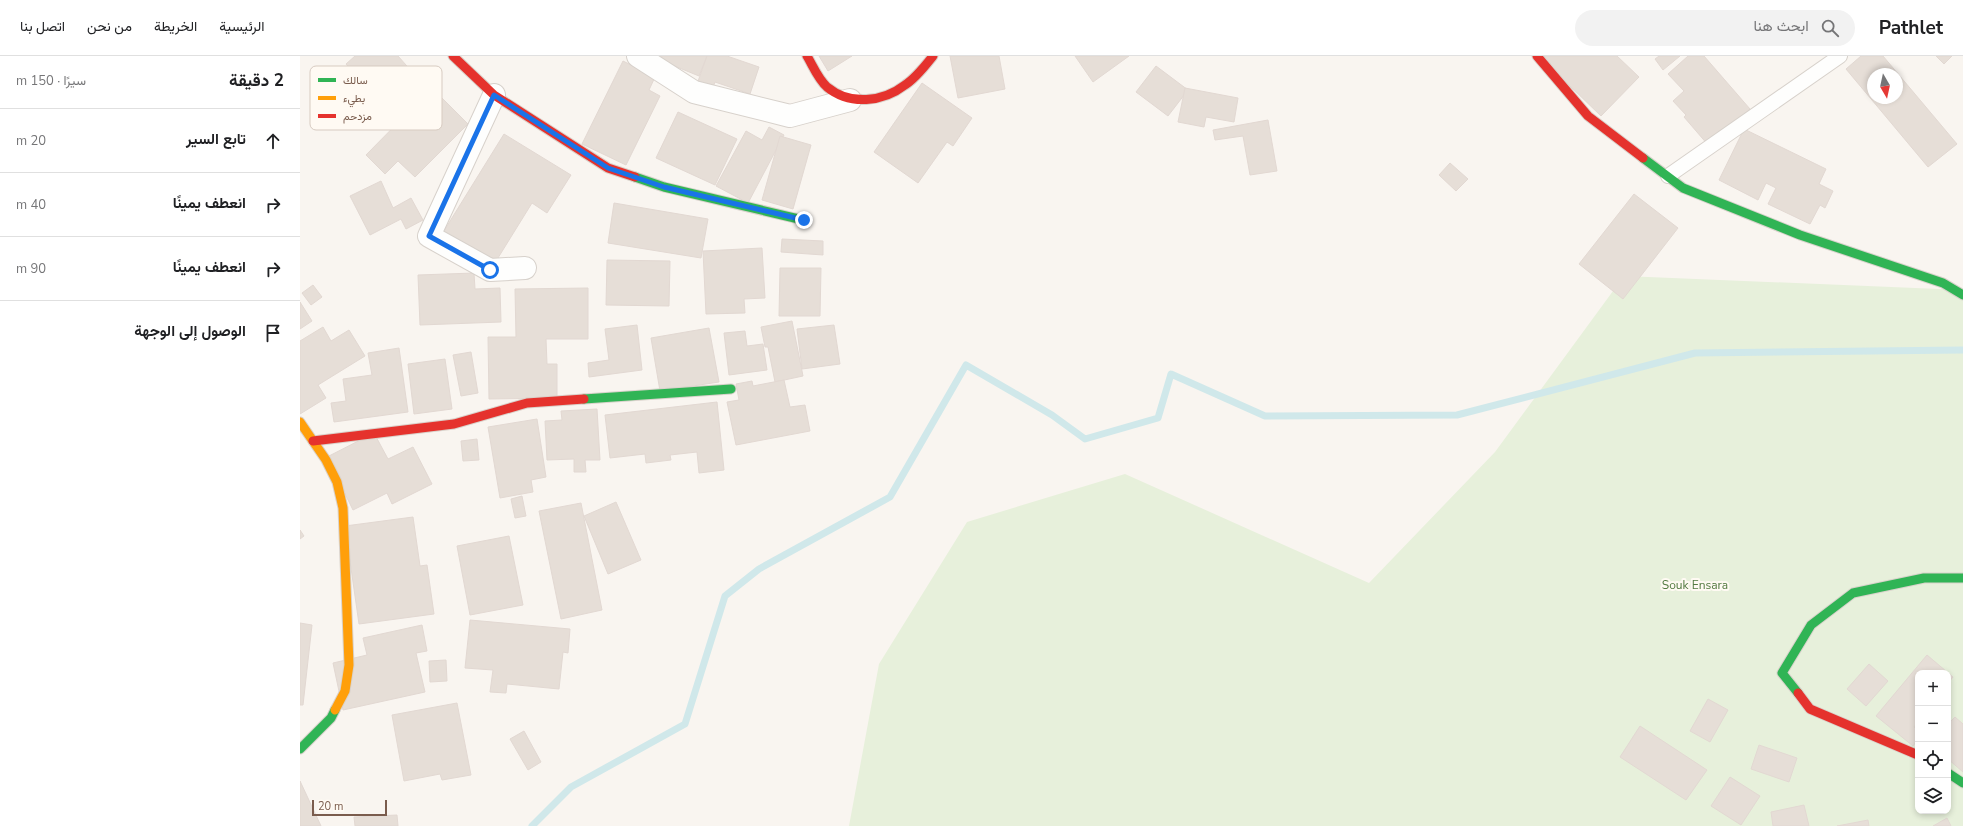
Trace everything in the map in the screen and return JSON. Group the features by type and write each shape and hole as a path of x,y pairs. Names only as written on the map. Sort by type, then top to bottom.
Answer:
{"street":[{"path":"453,56 494,95 608,168 664,187 804,220"},
{"path":"638,56 694,92 790,116 850,100 874,100 901,89 922,70 933,56"},
{"path":"807,56 827,87 850,100"},
{"path":"1537,56 1588,116 1683,188 1793,232 1943,283 1963,295"},
{"path":"494,95 429,236 490,270 525,268"},
{"path":"313,441 454,424 527,403 731,389"},
{"path":"300,422 326,460 337,482 343,508 349,665 345,691 331,718 300,749"},
{"path":"1915,754 1810,709 1782,673 1811,625 1853,593 1924,578 1963,578"},
{"path":"1951,775 1963,783"}],"lane":[{"path":"1668,176 1840,56"}],"green space":[{"name":"Souk Ensara","path":"1624,276 1963,290 1963,826 849,826 879,664 967,522 1125,474 1369,583 1495,452"}],"building":[{"path":"355,56 398,56 407,66 348,66 346,64"},
{"path":"661,56 707,56 699,76 660,60"},
{"path":"707,56 727,56 759,67 750,94 715,82 711,92 696,87"},
{"path":"819,56 852,56 828,71"},
{"path":"950,56 999,56 1005,89 958,98"},
{"path":"1075,56 1129,56 1093,82"},
{"path":"1539,56 1617,56 1639,77 1601,116"},
{"path":"1659,56 1680,56 1663,70 1655,59"},
{"path":"1688,56 1704,56 1750,109 1709,146 1684,117 1686,115 1673,101 1684,91 1668,74"},
{"path":"1861,56 1883,56 1893,68 1867,68 1867,94 1846,69"},
{"path":"1936,56 1952,56 1944,64"},
{"path":"623,61 655,77 649,90 660,96 626,165 582,144"},
{"path":"1156,66 1188,90 1168,116 1136,92"},
{"path":"1903,80 1957,144 1928,167 1875,104 1903,104"},
{"path":"922,83 972,118 953,146 947,142 918,183 874,152"},
{"path":"1185,88 1238,98 1234,122 1206,117 1204,127 1178,122"},
{"path":"442,98 468,124 415,177 398,161 385,174 366,155 391,130 442,130"},
{"path":"678,112 737,139 715,185 656,158"},
{"path":"1268,120 1277,171 1250,175 1243,136 1215,140 1213,130"},
{"path":"769,127 784,135 748,203 716,186 746,131 762,140"},
{"path":"1744,129 1826,169 1819,184 1833,191 1825,208 1820,205 1810,224 1768,204 1776,188 1766,183 1758,200 1719,180"},
{"path":"504,134 571,175 547,213 532,203 493,266 442,234"},
{"path":"780,136 811,145 793,209 762,200"},
{"path":"1450,163 1468,179 1456,191 1439,175"},
{"path":"381,181 393,208 411,198 423,220 406,229 401,219 370,235 350,196"},
{"path":"1634,194 1678,228 1623,299 1579,264"},
{"path":"614,203 708,219 701,258 608,243"},
{"path":"782,239 823,241 823,255 781,252"},
{"path":"762,248 765,298 744,299 745,313 706,314 703,251"},
{"path":"607,260 670,261 669,306 606,305"},
{"path":"780,268 821,268 820,316 779,316"},
{"path":"474,273 475,289 500,288 501,322 420,325 418,275"},
{"path":"313,285 322,297 311,305 302,293"},
{"path":"588,288 588,339 546,339 547,364 557,364 557,398 489,399 488,337 516,337 515,289"},
{"path":"300,302 312,321 300,329"},
{"path":"792,321 803,376 775,382 768,347 765,347 761,327"},
{"path":"637,325 642,370 589,377 588,363 609,360 605,329"},
{"path":"834,325 840,364 802,369 797,329"},
{"path":"323,327 331,341 349,330 365,356 318,385 326,398 300,414 300,341"},
{"path":"709,328 719,382 660,391 651,338"},
{"path":"745,331 747,346 763,344 767,370 729,375 724,333"},
{"path":"399,348 408,412 334,422 331,403 346,401 343,379 372,375 368,353"},
{"path":"471,352 478,393 461,396 453,355"},
{"path":"445,359 452,409 414,414 408,364"},
{"path":"784,380 790,407 805,405 810,431 736,445 727,402 739,400 736,384 752,381 753,386"},
{"path":"717,402 724,470 699,473 697,452 670,455 671,460 646,463 645,454 610,458 605,415"},
{"path":"597,409 600,460 585,460 586,472 574,472 574,459 547,460 545,421 562,420 561,411"},
{"path":"537,419 546,477 531,480 533,492 500,498 488,427"},
{"path":"374,433 388,459 413,447 432,484 392,504 387,493 353,510 327,457"},
{"path":"477,439 479,460 463,461 461,441"},
{"path":"522,496 526,516 515,518 511,499"},
{"path":"616,502 641,560 608,574 584,516"},
{"path":"581,503 602,610 561,619 539,511"},
{"path":"413,517 420,566 427,565 434,614 359,624 345,526"},
{"path":"300,530 304,536 300,539"},
{"path":"509,536 523,605 470,615 457,546"},
{"path":"470,620 570,629 568,653 563,652 559,689 507,684 506,693 490,692 493,670 465,668"},
{"path":"300,623 312,625 303,705 300,705"},
{"path":"422,625 427,651 416,653 425,692 343,710 333,663 367,655 363,638"},
{"path":"1927,655 1945,670 1915,670 1915,743 1913,746 1876,716"},
{"path":"446,660 447,681 430,682 429,661"},
{"path":"1869,664 1888,681 1866,706 1847,689"},
{"path":"1708,699 1728,710 1710,742 1690,731"},
{"path":"457,703 471,775 442,780 440,774 404,781 392,715"},
{"path":"1955,717 1963,724 1963,772 1951,762 1951,721"},
{"path":"1640,726 1707,770 1686,800 1620,757"},
{"path":"524,731 541,762 528,770 510,739"},
{"path":"1759,745 1797,758 1789,782 1751,769"},
{"path":"1730,777 1760,796 1741,825 1711,806"},
{"path":"300,781 321,826 300,826"},
{"path":"1804,805 1809,826 1773,826 1771,812"},
{"path":"397,815 398,826 355,826 354,817"},
{"path":"1947,818 1951,826 1933,826"},
{"path":"1868,820 1869,826 1837,826"}],"waterway":[{"path":"532,826 571,787 685,724 725,596 759,569 890,497 966,365 1052,415 1085,439 1158,418 1171,374 1265,416 1457,415 1695,353 1963,350"}],"traffic: fast":[{"path":"1643,158 1683,188 1800,235 1943,283 1963,295"},
{"path":"635,177 664,187 803,220"},
{"path":"584,399 731,389"},
{"path":"1798,693 1782,673 1811,625 1853,593 1924,578 1963,578"},
{"path":"300,749 331,718 335,710"},
{"path":"1951,775 1963,783"}],"traffic: slow":[{"path":"300,422 326,460 337,482 343,508 349,665 345,691 335,710"}],"traffic: jam":[{"path":"453,56 494,95 608,168 635,177"},
{"path":"807,56 818,76 827,87 846,97 866,100 877,98 896,91 913,79 933,56"},
{"path":"1537,56 1588,116 1643,158"},
{"path":"313,441 454,424 527,403 584,399"},
{"path":"1798,693 1810,709 1915,754"}],"route":[{"path":"490,270 429,236 494,95 608,168 664,187 804,220"}]}
